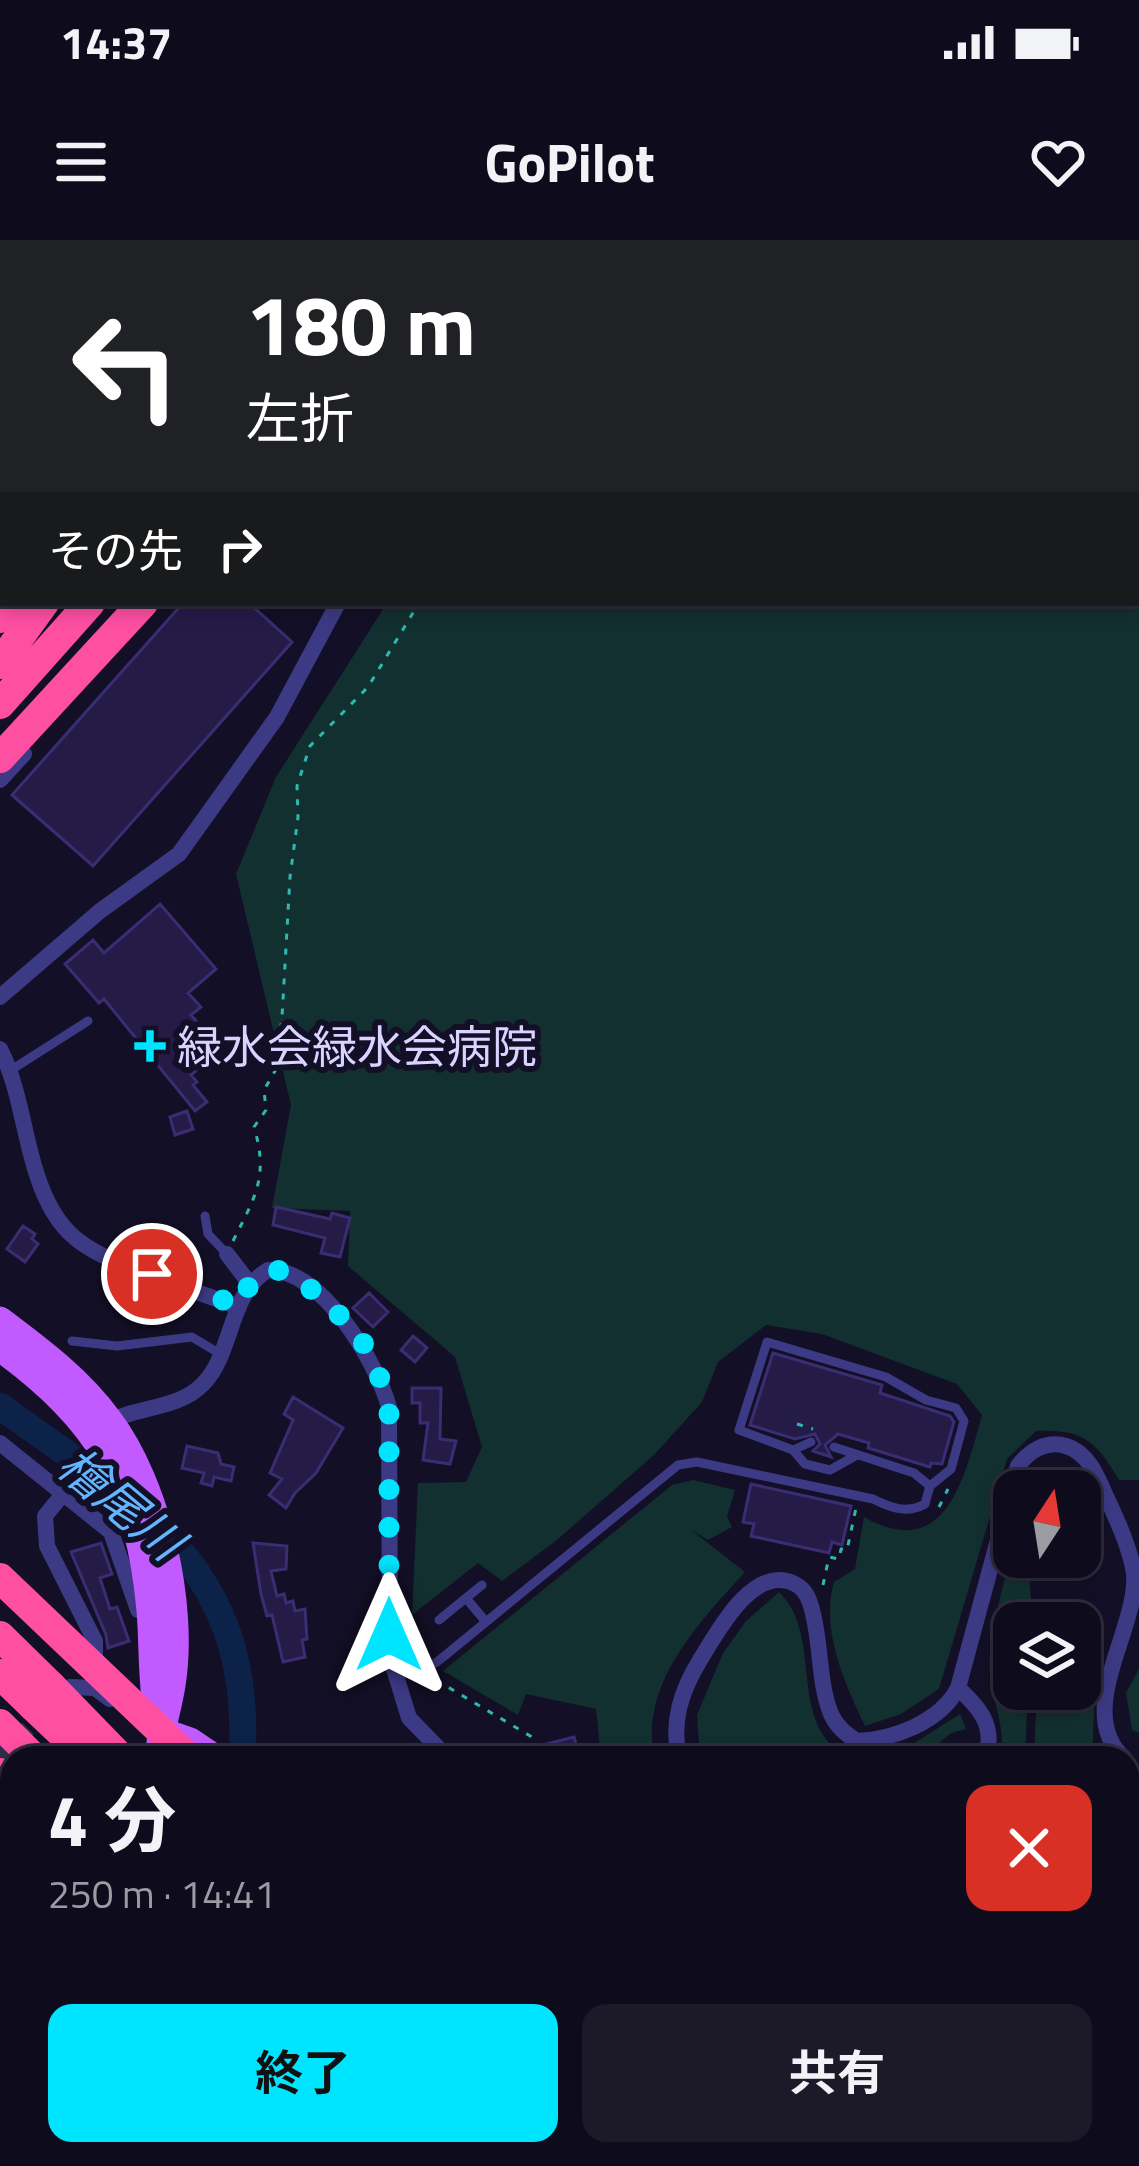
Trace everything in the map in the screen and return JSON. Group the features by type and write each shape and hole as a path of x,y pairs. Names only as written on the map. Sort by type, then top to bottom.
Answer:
{"highway":[{"path":"0,664 42,606"},
{"path":"0,704 86,606"},
{"path":"0,734 115,606"},
{"path":"0,758 140,606"},
{"path":"0,1578 176,1746"},
{"path":"0,1636 51,1693 109,1746"},
{"path":"0,1674 51,1693 81,1746"},
{"path":"0,1724 22,1746"}],"main road":[{"path":"0,1320 62,1368 104,1436 133,1515 147,1581 161,1606"},
{"path":"0,1348 44,1380 140,1476 165,1558 161,1606 172,1684 159,1744 190,1741 197,1746"}],"street":[{"path":"0,780 157,606"},
{"path":"0,997 100,910 179,854 277,717 336,606"},
{"path":"0,1049 10,1070 36,1173 49,1206 74,1238 108,1258 239,1306"},
{"path":"227,1254 250,1284"},
{"path":"104,1436 128,1411 175,1402 202,1385 222,1355 250,1284 268,1270 291,1274 360,1338 381,1377 389,1407 389,1635 395,1673 410,1718 437,1746"},
{"path":"0,1443 111,1532 138,1610 161,1606"},
{"path":"678,1746 675,1726 688,1679 741,1602 760,1584 772,1580 795,1584 809,1599 833,1719 856,1741 908,1729 943,1708 958,1688 1018,1466 1044,1446 1067,1446 1088,1460 1102,1485 1134,1574 1105,1704 1106,1728 1117,1746"},
{"path":"63,1494 45,1516 47,1546 95,1641 95,1688"},
{"path":"51,1693 95,1688 159,1744"},
{"path":"958,1688 983,1710 989,1746"}],"lane":[{"path":"10,1070 88,1022"},
{"path":"205,1216 208,1234 227,1254"},
{"path":"72,1341 117,1346 192,1337 222,1355"},
{"path":"395,1673 420,1671 437,1662 678,1465 697,1462 873,1499 898,1509 925,1504 930,1486 951,1469 964,1421 956,1408 926,1400 886,1377 767,1342 739,1430 793,1450 805,1464 830,1470 857,1455"},
{"path":"793,1450 813,1436"},
{"path":"834,1447 914,1473 930,1486"},
{"path":"439,1620 482,1585"},
{"path":"466,1598 486,1622"}],"path":[{"path":"227,1254 260,1187 262,1156 254,1127 266,1109 264,1090 275,1071 280,1035 297,786 310,746 368,687 417,606"},
{"path":"796,1424 813,1436"},
{"path":"824,1582 830,1557 839,1558 841,1549 847,1550 856,1504 863,1506"},
{"path":"436,1680 537,1740"}],"green space":[{"path":"385,606 1139,606 1139,1480 1119,1480 1095,1447 1077,1435 1036,1431 1007,1459 1004,1470 993,1470 993,1506 939,1689 901,1714 865,1726 832,1638 834,1582 855,1569 864,1517 892,1529 915,1529 933,1521 948,1506 968,1463 982,1415 957,1384 822,1334 766,1325 718,1362 702,1402 654,1455 557,1540 502,1581 478,1563 412,1615 418,1483 466,1482 482,1447 455,1357 348,1266 350,1211 272,1208 291,1105 236,874 276,777"},
{"path":"693,1480 735,1490 727,1516 732,1527 708,1540 690,1529 745,1572 692,1634 664,1680 656,1705 653,1746 600,1746 596,1709 526,1694 518,1715 443,1671 672,1485"},
{"path":"1006,1578 1029,1578 1031,1602 1000,1602"},
{"path":"779,1592 793,1610 817,1723 833,1746 699,1746 697,1715 723,1653 746,1621"},
{"path":"993,1634 993,1690 990,1660"},
{"path":"1139,1669 1139,1733 1132,1730 1126,1693"},
{"path":"997,1710 1027,1710 1026,1746 1002,1746"},
{"path":"1036,1710 1094,1710 1093,1746 1035,1746"},
{"path":"960,1714 966,1729 951,1733 935,1746 910,1746"}],"building":[{"path":"180,606 252,606 292,642 93,866 12,795"},
{"path":"160,904 216,969 188,993 201,1007 191,1015 200,1025 178,1044 199,1068 191,1075 197,1082 193,1085 207,1102 195,1111 104,999 99,1003 65,964 93,940 104,953"},
{"path":"187,1111 193,1129 175,1135 170,1117"},
{"path":"276,1207 330,1219 332,1213 350,1218 340,1257 321,1253 325,1238 273,1225"},
{"path":"23,1226 35,1234 32,1239 38,1244 25,1262 7,1249"},
{"path":"369,1293 388,1312 373,1327 353,1308"},
{"path":"413,1336 427,1348 415,1362 401,1350"},
{"path":"773,1353 882,1385 880,1393 950,1416 954,1422 942,1464 931,1463 930,1467 838,1434 825,1445 831,1457 813,1451 820,1444 815,1434 795,1439 750,1425"},
{"path":"412,1388 441,1388 440,1439 456,1441 450,1464 423,1460 428,1423 420,1423 420,1403 412,1403"},
{"path":"293,1397 343,1428 316,1473 286,1508 269,1495 282,1479 270,1473 293,1420 284,1414"},
{"path":"187,1446 218,1453 221,1464 234,1467 231,1481 214,1477 212,1486 201,1483 204,1473 182,1468"},
{"path":"751,1484 851,1506 842,1545 832,1542 829,1553 751,1536 754,1524 743,1522"},
{"path":"101,1543 112,1574 100,1578 110,1609 117,1607 129,1641 108,1648 71,1552"},
{"path":"253,1543 287,1546 286,1569 271,1571 277,1596 284,1594 286,1603 293,1601 295,1611 305,1609 305,1657 283,1662 272,1615 267,1616 261,1594"},
{"path":"574,1737 577,1746 547,1746"}],"waterway":[{"name":"檜尾川","path":"0,1406 140,1510 177,1547 207,1588 229,1636 241,1692 242,1746"}],"tunnel":[{"path":"11,1746 48,1709"}],"place":[{"name":"緑水会緑水会病院","path":"150,1046"}],"route":[{"path":"152,1274 239,1306 257,1276 280,1270 314,1293 360,1338 381,1377 389,1407 389,1635"}]}
